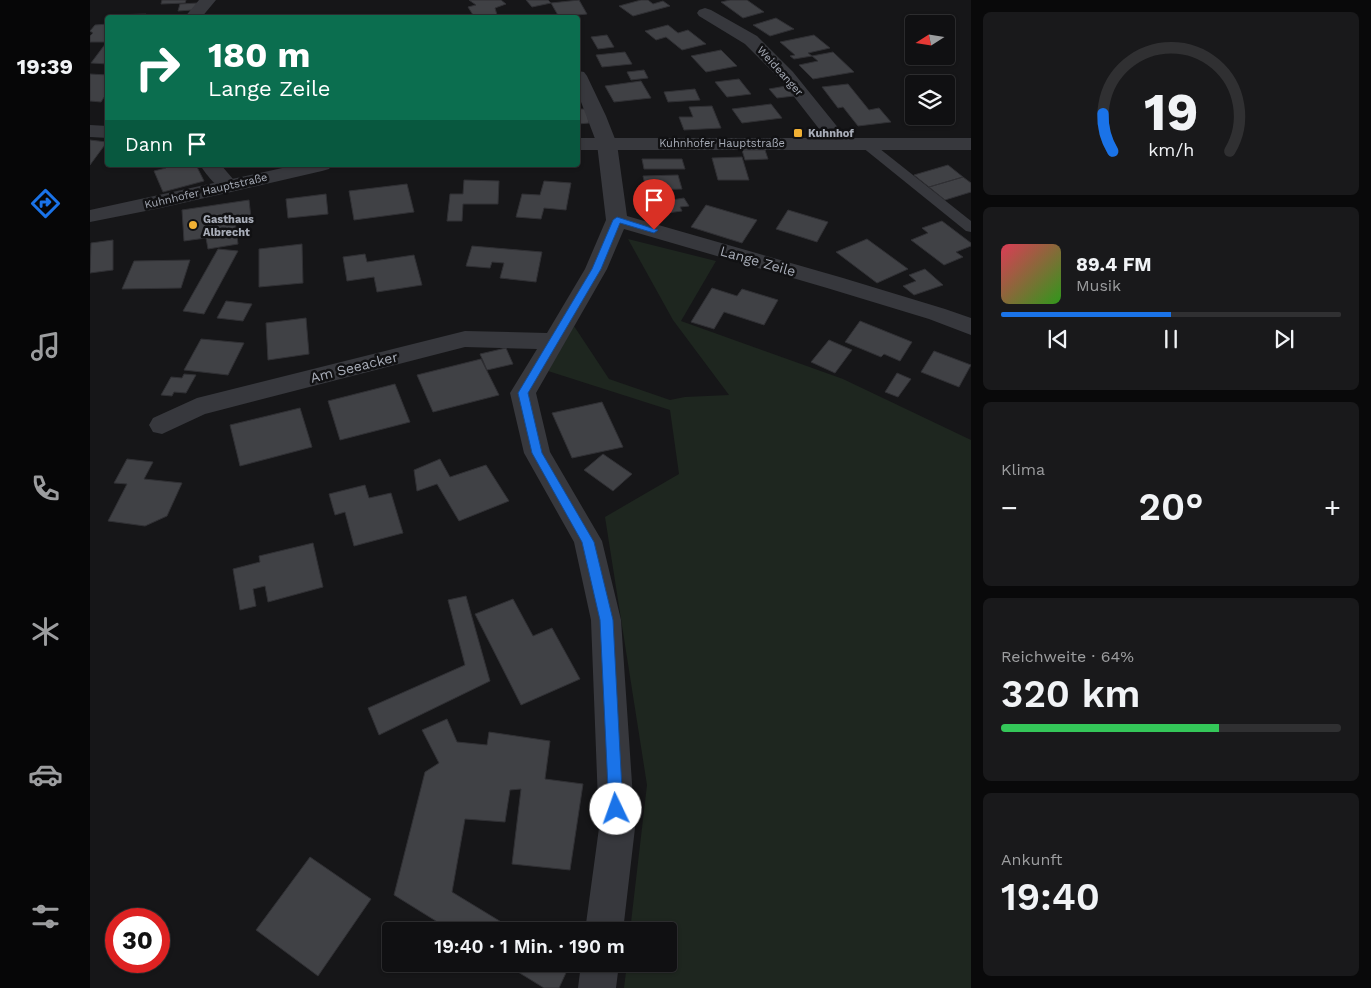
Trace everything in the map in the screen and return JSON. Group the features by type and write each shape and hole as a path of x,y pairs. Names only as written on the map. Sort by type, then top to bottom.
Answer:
{"street":[{"path":"195,15 208,0"},
{"name":"Weideanger","path":"705,12 751,40 787,76 840,144"},
{"path":"580,80 597,116 607,144 617,220 596,269 523,393 537,453 588,542 606,620 617,828 605,922"},
{"path":"90,131 105,132"},
{"name":"Kuhnhofer Hauptstraße","path":"580,144 971,144"},
{"path":"212,167 229,186"},
{"name":"Kuhnhofer Hauptstraße","path":"90,216 161,202 313,167"},
{"name":"Lange Zeile","path":"617,220 891,300 971,327"},
{"name":"Am Seeacker","path":"162,425 197,407 465,338 552,341"},
{"path":"598,988 599,972"}],"lane":[{"path":"866,144 971,228"}],"shaded area":[{"path":"628,239 716,261 681,321 843,379 971,440 971,988 624,988 626,972 677,972 677,922 631,922 647,785 605,517 679,474 670,410 548,371 574,326 609,379 670,400 685,397 729,395 673,320"}],"building":[{"path":"162,0 186,0 185,3 161,4"},
{"path":"469,0 501,0 506,4 495,8 497,15 473,15 468,7 476,5"},
{"path":"526,0 548,0 551,3 532,7"},
{"path":"579,0 587,14 558,15 551,3"},
{"path":"648,0 653,4 663,1 670,6 633,16 619,6"},
{"path":"747,0 764,12 743,18 721,2"},
{"path":"198,3 192,10 178,11 180,4"},
{"path":"146,14 146,15 111,15"},
{"path":"776,18 794,29 770,36 753,25"},
{"path":"105,24 105,42 90,42 90,36 93,33 90,31 95,25"},
{"path":"668,25 678,33 688,30 706,44 682,50 666,37 656,40 645,31"},
{"path":"607,35 614,47 598,49 591,37"},
{"path":"814,35 830,48 808,53 812,56 794,59 790,56 795,55 780,42"},
{"path":"105,44 105,64 91,63"},
{"path":"721,50 737,66 706,72 691,56"},
{"path":"625,52 632,64 602,67 596,55"},
{"path":"833,52 854,72 813,79 799,65 818,61 812,56"},
{"path":"644,70 648,78 631,80 627,72"},
{"path":"90,74 105,75 105,96 101,102 90,101"},
{"path":"739,79 751,94 727,97 715,82"},
{"path":"641,81 651,98 614,102 605,86"},
{"path":"848,84 869,110 879,108 891,122 858,126 843,107 838,108 822,87"},
{"path":"786,86 794,96 777,98 769,89"},
{"path":"695,89 700,100 668,102 664,92"},
{"path":"771,104 782,118 742,123 732,109"},
{"path":"712,106 721,128 684,130 679,117 693,117 689,107"},
{"path":"580,109 586,109 589,123 580,124"},
{"path":"90,140 105,142 105,145 90,165"},
{"path":"742,150 765,150 768,159 745,160"},
{"path":"742,157 749,180 718,180 712,158"},
{"path":"642,159 682,159 685,169 644,169"},
{"path":"948,165 963,177 929,187 914,175"},
{"path":"197,167 204,181 163,192 154,171 166,168"},
{"path":"678,175 682,189 646,190 643,176"},
{"path":"963,177 971,183 971,192 945,200 929,187"},
{"path":"464,180 499,181 498,204 463,204 462,221 447,221 450,194 463,194"},
{"path":"544,181 571,183 566,210 544,208 541,219 516,217 522,194 540,195"},
{"path":"407,184 414,212 354,220 349,191"},
{"path":"326,194 328,214 288,218 286,199"},
{"path":"684,198 689,206 680,207 682,211 659,214 653,203"},
{"path":"249,200 251,218 235,221 238,244 208,249 206,238 184,241 182,210"},
{"path":"706,205 757,220 742,243 691,227"},
{"path":"788,210 828,222 817,242 776,229"},
{"path":"942,221 971,243 971,246 956,252 963,257 944,265 911,240 928,233 922,228"},
{"path":"867,239 908,269 877,283 836,252"},
{"path":"113,240 113,270 90,273 91,243"},
{"path":"302,244 303,283 259,287 259,249"},
{"path":"472,246 542,252 536,282 500,278 504,263 492,262 490,268 466,266"},
{"path":"218,249 238,251 204,314 183,311"},
{"path":"365,254 367,262 414,255 422,285 377,292 374,277 347,281 343,257"},
{"path":"190,260 181,288 122,289 134,261"},
{"path":"925,269 943,285 914,295 903,286 916,281 909,275"},
{"path":"712,288 737,296 742,289 778,300 764,325 724,312 714,329 691,322"},
{"path":"226,301 252,304 243,321 217,318"},
{"path":"306,318 309,354 268,360 266,323"},
{"path":"860,321 912,342 900,361 884,354 881,357 845,342"},
{"path":"201,339 244,343 228,375 184,370"},
{"path":"829,340 852,350 835,373 811,362"},
{"path":"506,348 513,364 487,370 480,354"},
{"path":"934,351 971,365 959,387 921,372"},
{"path":"481,359 499,395 433,412 417,375"},
{"path":"897,373 911,379 898,397 885,392"},
{"path":"184,374 196,375 186,393 174,392 172,396 161,395 171,377 182,378"},
{"path":"395,384 410,422 340,440 328,401"},
{"path":"602,402 623,447 572,458 552,413"},
{"path":"300,408 312,447 240,466 230,425"},
{"path":"603,454 632,474 613,491 584,470"},
{"path":"127,459 153,462 144,479 182,483 167,516 145,526 108,521 127,484 114,483"},
{"path":"440,459 450,477 486,465 509,501 459,521 437,484 417,491 414,470"},
{"path":"365,485 369,498 391,493 403,533 354,546 345,512 335,515 329,494"},
{"path":"313,543 323,587 268,602 265,586 253,589 256,606 240,610 233,569 260,562 259,556"},
{"path":"466,596 490,681 379,735 368,708 465,665 448,600"},
{"path":"513,599 533,636 552,628 580,679 521,705 475,614"},
{"path":"447,719 457,742 487,745 489,732 550,741 545,779 583,784 570,870 512,864 521,789 510,790 505,822 465,819 452,892 501,922 438,922 394,895 425,772 439,763 422,730"},
{"path":"310,857 371,899 318,976 256,930"},
{"path":"518,972 566,972 559,988 544,988"}],"place":[{"name":"Kuhnhof","path":"798,133"},
{"name":"Gasthaus Albrecht","path":"193,225"}],"route":[{"path":"616,809 606,620 588,542 537,453 523,393 596,269 617,220 654,230"}]}
